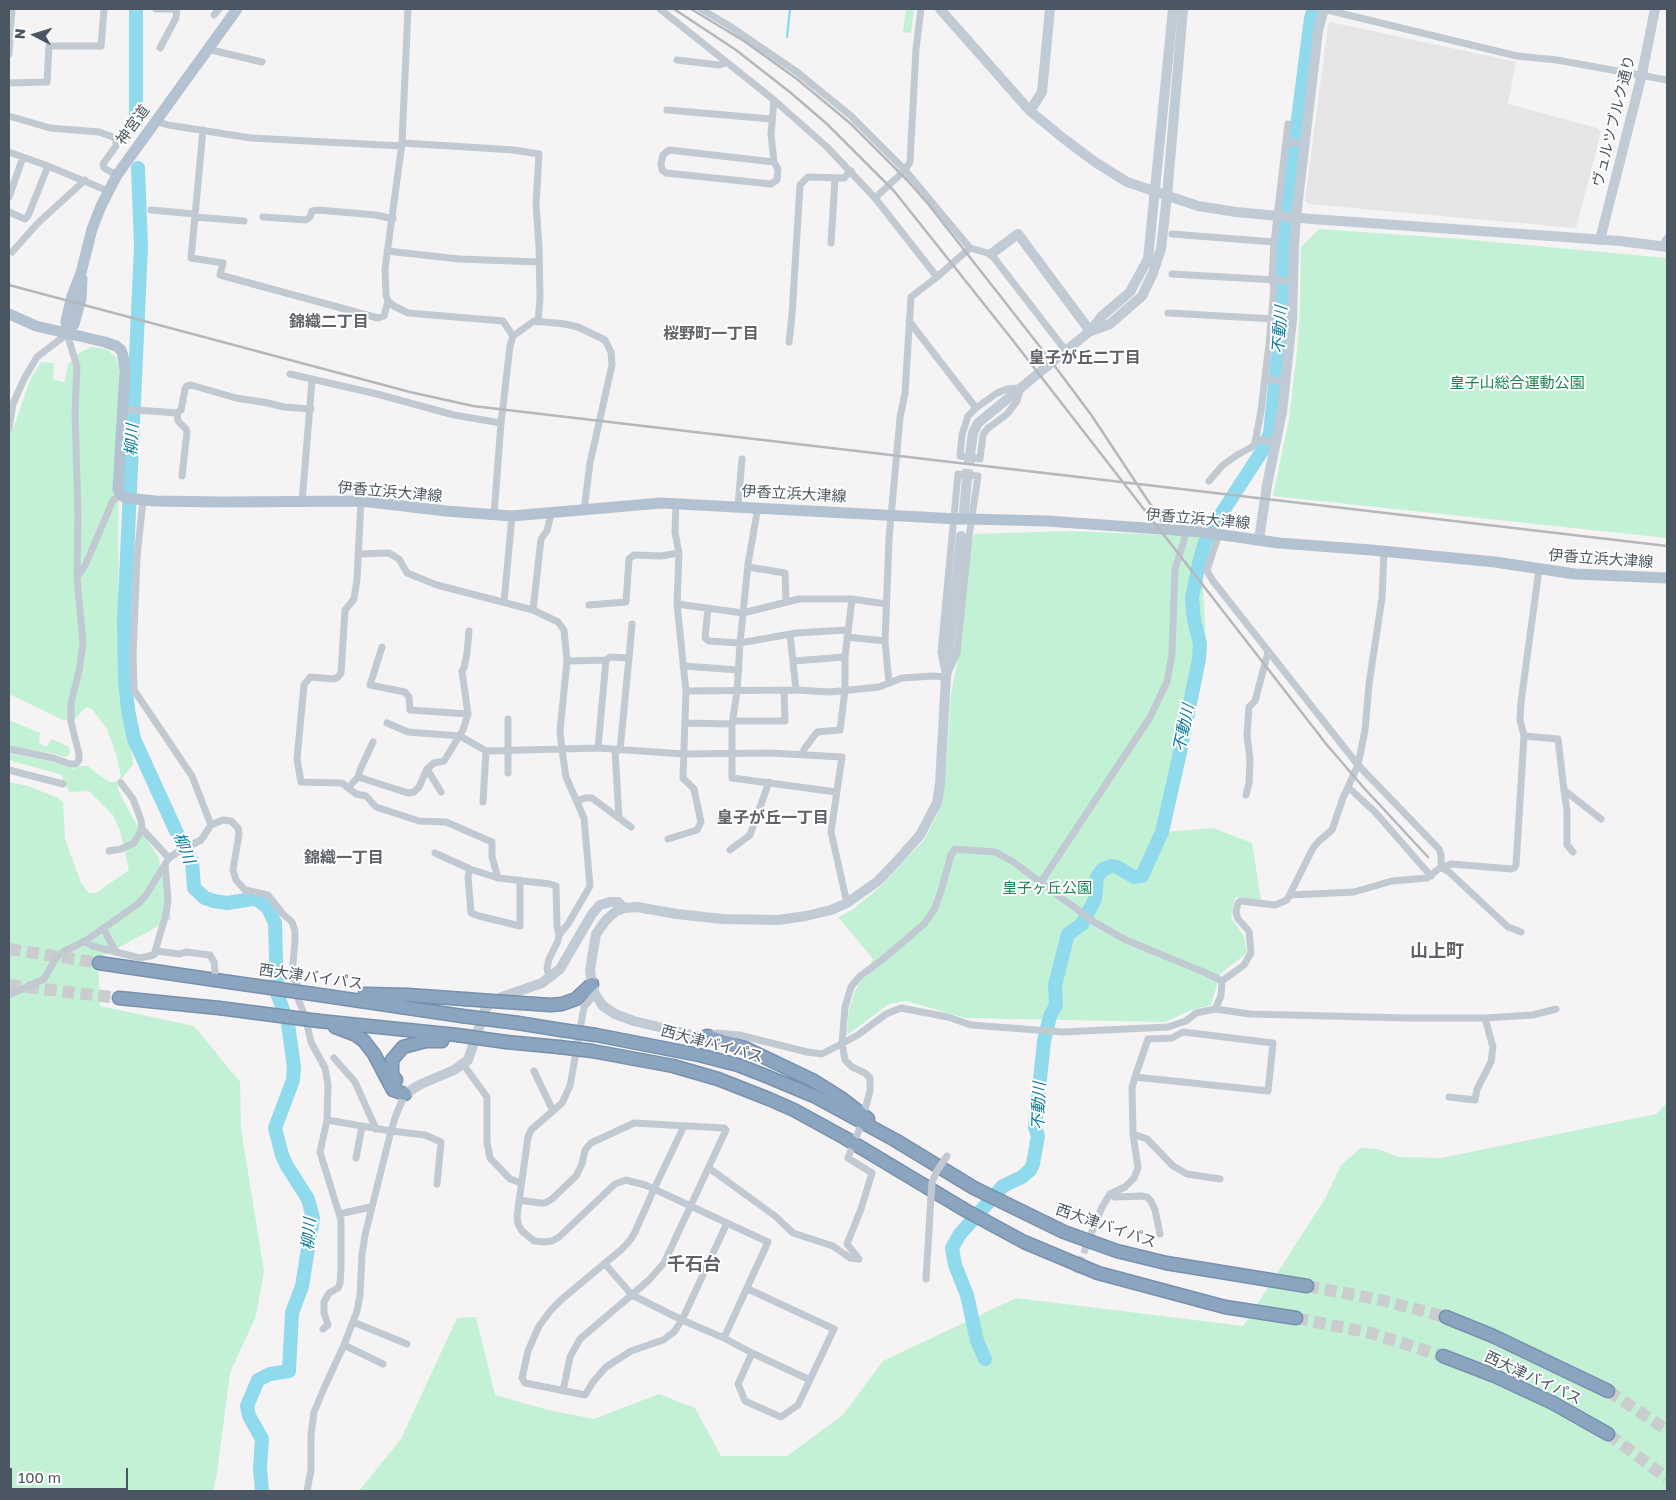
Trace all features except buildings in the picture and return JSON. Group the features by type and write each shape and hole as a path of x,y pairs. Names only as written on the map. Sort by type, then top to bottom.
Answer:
{"highway":[{"name":"西大津バイパス","path":"99,963 518,1023 699,1054 738,1065 814,1096 895,1140 974,1188 1064,1232 1117,1251 1166,1263 1307,1286"},
{"path":"313,994 408,995 550,1005 562,1004 593,989"},
{"path":"119,998 219,1008 457,1038 592,1051 673,1066 718,1079 794,1110 845,1138 964,1210 1024,1242 1098,1273 1225,1307 1296,1318"},
{"path":"319,1021 345,1030 364,1040 374,1054 393,1090 405,1094"},
{"path":"706,1036 745,1048 814,1081 840,1098 895,1140"},
{"path":"405,1094 392,1075 391,1068 392,1060 403,1047 426,1041 457,1038"},
{"name":"西大津バイパス","path":"1446,1317 1493,1336 1608,1391"},
{"name":"西大津バイパス","path":"1443,1356 1495,1376 1608,1434"}],"main road":[{"name":"神宮道","path":"67,334 74,324 81,299 81,273 95,220 108,191 117,175 236,9"},
{"path":"9,314 36,326 105,342 121,350 125,371 126,410 118,489 132,498"},
{"name":"伊香立浜大津線","path":"132,498 223,502 302,503 361,501 512,516 551,514 660,502 891,514 925,518 1047,521 1202,532 1291,544 1487,561 1575,574 1667,578"}],"street":[{"path":"9,54 12,9"},
{"path":"9,83 47,82 50,46 101,46 104,9"},
{"path":"156,9 176,9 176,18 160,48"},
{"path":"214,15 220,9"},
{"path":"203,130 191,258 223,263 220,275 378,318 384,316 388,301 384,287 387,251 402,144 408,9"},
{"path":"660,9 669,12 726,63 774,100 827,147 875,198 938,277"},
{"path":"701,9 728,24 797,72 850,116 906,170 970,248 991,254 1066,351"},
{"path":"875,198 906,170 910,162 916,49 921,9"},
{"path":"940,9 1030,111 1063,138 1095,162 1128,182 1198,206 1277,216 1665,244"},
{"path":"1030,111 1042,92 1050,9"},
{"path":"970,455 973,433 978,423 1090,331 1102,316 1130,292 1148,259 1173,9"},
{"path":"1090,331 1110,324 1142,296 1161,250 1168,196 1183,9"},
{"path":"1260,540 1266,492 1286,382 1292,320 1294,217 1305,144 1318,30 1323,9 1517,56 1557,60 1667,80"},
{"name":"ヴュルツブルク通り","path":"1600,240 1642,74 1655,9"},
{"path":"207,50 262,62"},
{"path":"677,60 719,65 726,63"},
{"path":"774,100 772,147 774,162 778,169 776,180 771,184 666,174 662,170 661,164 663,155 669,150 774,162"},
{"path":"667,110 772,119"},
{"path":"9,116 50,128 99,132 113,137 116,140 116,146 103,164 104,168 117,175"},
{"path":"155,121 168,125 259,138 514,150 539,154 536,204 539,228 538,322"},
{"path":"1209,481 1223,465 1252,447 1256,439 1266,380 1274,288 1274,242 1288,124"},
{"path":"1286,142 1305,144"},
{"path":"9,152 85,180 108,191"},
{"path":"9,197 23,157"},
{"path":"9,212 25,219 28,216 48,166"},
{"path":"789,342 800,185 808,177 844,178 851,171"},
{"path":"831,243 835,179"},
{"path":"12,252 38,223 85,180"},
{"path":"151,210 244,221"},
{"path":"264,217 306,220 314,210 376,215 393,219"},
{"path":"991,254 1018,234 1090,331"},
{"path":"1172,234 1274,242"},
{"path":"889,683 885,641 891,514 900,418 905,393 911,297 938,277 970,248"},
{"path":"387,251 460,259 539,262"},
{"path":"1172,274 1293,281"},
{"path":"388,301 408,313 503,321 513,336 501,423 494,515"},
{"path":"1168,313 1292,320"},
{"path":"909,320 976,408"},
{"path":"513,336 534,321 565,324 578,327 605,340 611,352 612,365 590,463 584,510"},
{"path":"9,428 13,404 37,357 67,334 77,366 75,412 78,516 77,577 83,644 80,671 72,703 71,722 80,754 76,764 70,764 53,758 9,749"},
{"path":"290,374 377,394 454,415 501,423"},
{"path":"302,503 312,380"},
{"path":"1266,380 1286,382"},
{"path":"177,414 181,410 187,386 284,407 310,409"},
{"path":"1021,388 1017,401 1007,414 987,429 983,435 980,458 960,456 964,426 968,416 996,393 1007,389 1021,388"},
{"path":"126,410 177,414"},
{"path":"177,414 178,421 187,432 182,476"},
{"path":"1256,439 1276,443"},
{"path":"738,506 742,459"},
{"path":"946,677 957,653 969,537 963,518 958,474 978,476 963,518"},
{"path":"946,677 941,652 963,518 967,479"},
{"path":"77,577 85,566 113,500 132,498 137,557 134,690 192,776 211,825"},
{"path":"361,501 359,554 354,599 346,610 341,673 334,679 310,677 304,685 297,759 301,782 342,783 356,794 366,796 376,807 419,822 446,822 492,842 492,857 498,878"},
{"path":"668,839 697,830 701,822 694,789 683,778 686,692 677,604 679,553 675,532 676,503"},
{"path":"758,507 748,567 740,644 733,722 732,778 836,792"},
{"path":"533,610 541,539 547,531 551,514"},
{"path":"504,602 512,516"},
{"path":"1041,882 1149,719 1167,682 1172,654 1175,569 1186,531"},
{"path":"1218,534 1207,571 1213,581 1358,765 1439,849 1441,868"},
{"path":"961,536 946,677 940,784 937,803 930,820 920,835 878,881 847,903 831,910 778,920 722,919 637,907 624,908 615,912 606,920 596,934 590,970 593,989 603,1006 615,1014 634,1021 696,1036 718,1033 739,1035 822,1054 858,1035 886,1014 901,1008 948,1017 971,1024 1062,1032 1168,1026 1186,1021 1196,1013 1215,1009 1260,1014 1367,1018 1485,1018 1533,1015 1556,1009"},
{"path":"1222,981 1244,965 1251,953 1249,932 1238,919 1236,912 1238,903 1242,901 1275,905 1287,900 1313,848 1318,841 1332,830 1343,798 1358,765 1366,727 1369,684 1382,598 1384,551"},
{"path":"359,554 389,553 399,559 407,573 437,585 533,610 558,622 564,630 567,661 560,731 566,777 584,818 590,886 568,924 559,935"},
{"path":"589,605 626,602 629,559 634,555 661,556 679,553"},
{"path":"748,567 785,573 786,602"},
{"path":"1290,895 1354,892 1392,881 1423,879 1431,876 1441,868 1452,864 1514,868 1517,855 1524,736 1520,720 1521,702 1539,569"},
{"path":"677,604 743,613 799,599 852,599 886,604"},
{"path":"802,754 817,732 840,730 845,690 847,634 850,624 852,599"},
{"path":"708,608 705,638 709,641 740,644 790,634 818,631 885,641"},
{"path":"619,818 618,750 632,624"},
{"path":"358,776 408,793 414,792 419,787 427,768 434,763 444,761 460,736 468,714 462,671 467,653 469,631"},
{"path":"790,634 796,690"},
{"path":"382,647 370,685 405,692 409,697 410,710 468,714"},
{"path":"1246,795 1250,783 1247,735 1249,707 1255,702 1268,652"},
{"path":"793,661 845,656"},
{"path":"567,661 606,660 610,657 629,658"},
{"path":"598,748 606,660"},
{"path":"683,666 739,670"},
{"path":"686,692 796,690 830,692 879,687 902,678 946,677"},
{"path":"685,723 785,721 784,690"},
{"path":"508,719 508,773"},
{"path":"387,723 408,732 460,736 486,751 598,748 684,754 802,754 842,757 831,832 847,903"},
{"path":"1524,736 1558,738 1567,811 1567,845 1574,852"},
{"path":"348,788 358,776 373,742"},
{"path":"483,802 486,751"},
{"path":"427,768 441,792"},
{"path":"9,770 63,784"},
{"path":"730,850 750,835 769,782"},
{"path":"85,941 92,946 140,958 154,955 166,914 168,900 167,861 142,829 141,820 133,798 121,783"},
{"path":"1348,787 1375,812 1431,876"},
{"path":"1564,790 1601,819"},
{"path":"577,801 584,798 592,798 632,827"},
{"path":"9,995 44,979 56,958 85,941 138,904 146,895 167,861 181,850 201,840 211,825 227,820 236,825 239,834 233,870 236,880 245,890 268,895 292,922 295,931 292,975 297,985 298,999 306,1016 311,1042 325,1068 328,1085 327,1120 320,1147 320,1157 341,1220 340,1284 338,1288 326,1297 323,1307 328,1325 323,1330"},
{"path":"109,851 121,849 134,843 142,829"},
{"path":"865,1109 870,1091 870,1078 865,1073 852,1067 846,1060 842,1044 845,1007 851,987 860,976 924,924 934,910 951,855 955,849 995,852 1012,861 1094,922 1126,940 1206,972 1222,981"},
{"path":"434,853 470,869 498,878 556,886 559,935 558,942 549,959 547,968 549,978"},
{"path":"1441,868 1448,872 1508,927 1520,932"},
{"path":"470,869 468,877 471,913 520,926 520,880"},
{"path":"307,1491 312,1470 311,1435 314,1412 353,1322 360,1295 362,1255 371,1207 396,1115 405,1094 419,1085 442,1076 468,1060 485,1010 490,1003 542,983 560,969 592,914 600,905 618,902 624,908"},
{"path":"103,928 116,952"},
{"path":"156,952 180,954 186,952 210,955 214,962 215,972"},
{"path":"1215,1009 1221,996 1222,981"},
{"path":"593,989 581,1017 570,1086 562,1103 531,1130 528,1137 517,1221 522,1231 534,1241 544,1242 559,1237 616,1184 630,1181 654,1189 768,1242 724,1338"},
{"path":"1449,1097 1475,1100 1477,1089 1491,1062 1493,1047 1485,1018"},
{"path":"1186,1021 1188,1033"},
{"path":"1094,1230 1102,1207 1110,1194 1125,1187 1134,1178 1138,1168 1133,1134 1132,1088 1135,1077 1148,1040 1172,1038 1183,1032 1273,1043 1268,1091 1135,1077"},
{"path":"334,1058 355,1082 376,1129"},
{"path":"463,1064 487,1098 487,1142 490,1158 510,1178 521,1182"},
{"path":"534,1071 553,1111"},
{"path":"327,1120 391,1132 425,1135 441,1142 436,1184"},
{"path":"519,1200 545,1203 552,1199 576,1176 582,1164 585,1150 595,1140 638,1122 724,1128 726,1130 664,1263 648,1281 580,1339 570,1357 563,1390"},
{"path":"356,1158 362,1126"},
{"path":"684,1126 630,1239 605,1264 551,1310 539,1326 528,1351 522,1378 525,1383 585,1395 606,1367 631,1351 663,1340 674,1332 682,1320 727,1223"},
{"path":"856,1137 860,1128"},
{"path":"1133,1134 1147,1139 1173,1166 1187,1174 1220,1179"},
{"path":"709,1168 775,1216 793,1233 834,1246 850,1258 859,1259 847,1244 861,1209 872,1173 848,1158 851,1150"},
{"path":"926,1279 932,1182 947,1156"},
{"path":"1110,1194 1115,1198 1147,1197 1155,1210 1160,1234"},
{"path":"339,1214 371,1207"},
{"path":"605,1264 632,1295 810,1380"},
{"path":"748,1289 834,1329 798,1405 781,1417 745,1402 738,1384 752,1353"},
{"path":"353,1322 407,1344"},
{"path":"344,1345 383,1364"}],"shaded area":[{"path":"1330,22 1516,62 1508,104 1597,128 1601,132 1576,228 1309,204 1305,201 1328,25"}],"green space":[{"path":"906,9 914,9 911,33 903,32"},
{"name":"皇子山総合運動公園","path":"1319,229 1461,239 1667,258 1667,538 1273,496 1289,419 1297,352 1301,247"},
{"path":"91,347 106,349 116,357 119,368 118,682 133,764 117,785 134,820 159,858 171,919 98,959 100,1006 194,1026 240,1082 241,1129 264,1271 256,1316 230,1373 213,1491 9,1491 9,782 28,786 58,798 63,803 65,839 81,883 89,893 96,893 129,870 120,831 113,815 89,791 70,792 63,783 62,775 9,760 9,753 54,762 73,769 88,766 110,782 116,782 121,776 107,729 92,709 86,707 76,718 63,720 9,694 9,432 13,429 30,380 41,362 53,363 53,379 63,382 68,364 79,353"},
{"name":"皇子ヶ丘公園","path":"1069,531 1212,537 1202,568 1206,644 1165,832 1213,828 1252,843 1261,900 1235,897 1231,918 1244,936 1247,953 1220,974 1211,1005 1191,1010 1165,1022 966,1018 906,1001 889,1004 847,1035 849,1009 855,991 873,959 838,917 852,910 881,886 924,840 938,813 946,769 951,694 957,664 972,538 975,534"},
{"path":"9,720 40,733 39,743 45,746 52,739 69,747 70,752 68,756 64,757 9,746"},
{"path":"1667,1103 1667,1491 359,1491 401,1439 457,1318 476,1317 495,1395 548,1410 594,1419 659,1394 695,1408 721,1456 787,1456 843,1415 883,1361 1016,1298 1243,1326 1325,1199 1341,1165 1361,1148 1377,1149 1399,1157 1441,1158 1656,1114"}],"waterway":[{"name":"柳川","path":"136,9 136,121"},
{"path":"787,37 790,9"},
{"name":"不動川","path":"985,1359 977,1341 967,1295 955,1265 952,1248 960,1234 1003,1186 1022,1177 1030,1170 1033,1164 1038,1136 1035,1127 1044,1041 1050,1016 1056,1005 1055,985 1068,934 1082,924 1095,899 1097,877 1103,869 1112,866 1134,877 1142,876 1162,832 1199,659 1200,644 1194,620 1192,598 1199,563 1205,542 1264,448 1270,433 1281,328 1283,236 1311,18 1314,9"},
{"name":"柳川","path":"138,168 141,247 124,621 125,680 128,710 134,739 176,831 192,861 194,888 205,898 214,901 227,903 258,900 268,908 275,923 277,993 288,1024 294,1067 293,1080 275,1128 282,1155 308,1199 313,1218 302,1286 292,1313 289,1371 270,1374 258,1380 247,1406 249,1416 262,1439 260,1468 262,1491"}],"tunnel":[{"path":"967,479 970,455"},
{"path":"9,949 99,963"},
{"path":"9,985 119,998"},
{"path":"1076,1273 1093,1229"},
{"path":"1307,1286 1377,1299 1446,1317"},
{"path":"1296,1318 1371,1333 1443,1356"},
{"path":"1608,1391 1667,1430"},
{"path":"1608,1434 1667,1478"}],"railway":[{"path":"674,9 736,50 791,93 827,124 894,191 1011,338 1327,745 1428,857"},
{"path":"691,9 744,41 797,79 851,124 907,180 929,205 1092,416 1164,525"},
{"path":"9,285 410,392 473,406 1667,546"}],"district":[{"name":"錦織二丁目","path":"329,322"},
{"name":"桜野町一丁目","path":"711,334"},
{"name":"皇子が丘二丁目","path":"1085,358"},
{"name":"皇子が丘一丁目","path":"773,818"},
{"name":"錦織一丁目","path":"344,858"},
{"name":"山上町","path":"1437,951"},
{"name":"千石台","path":"694,1264"}]}
